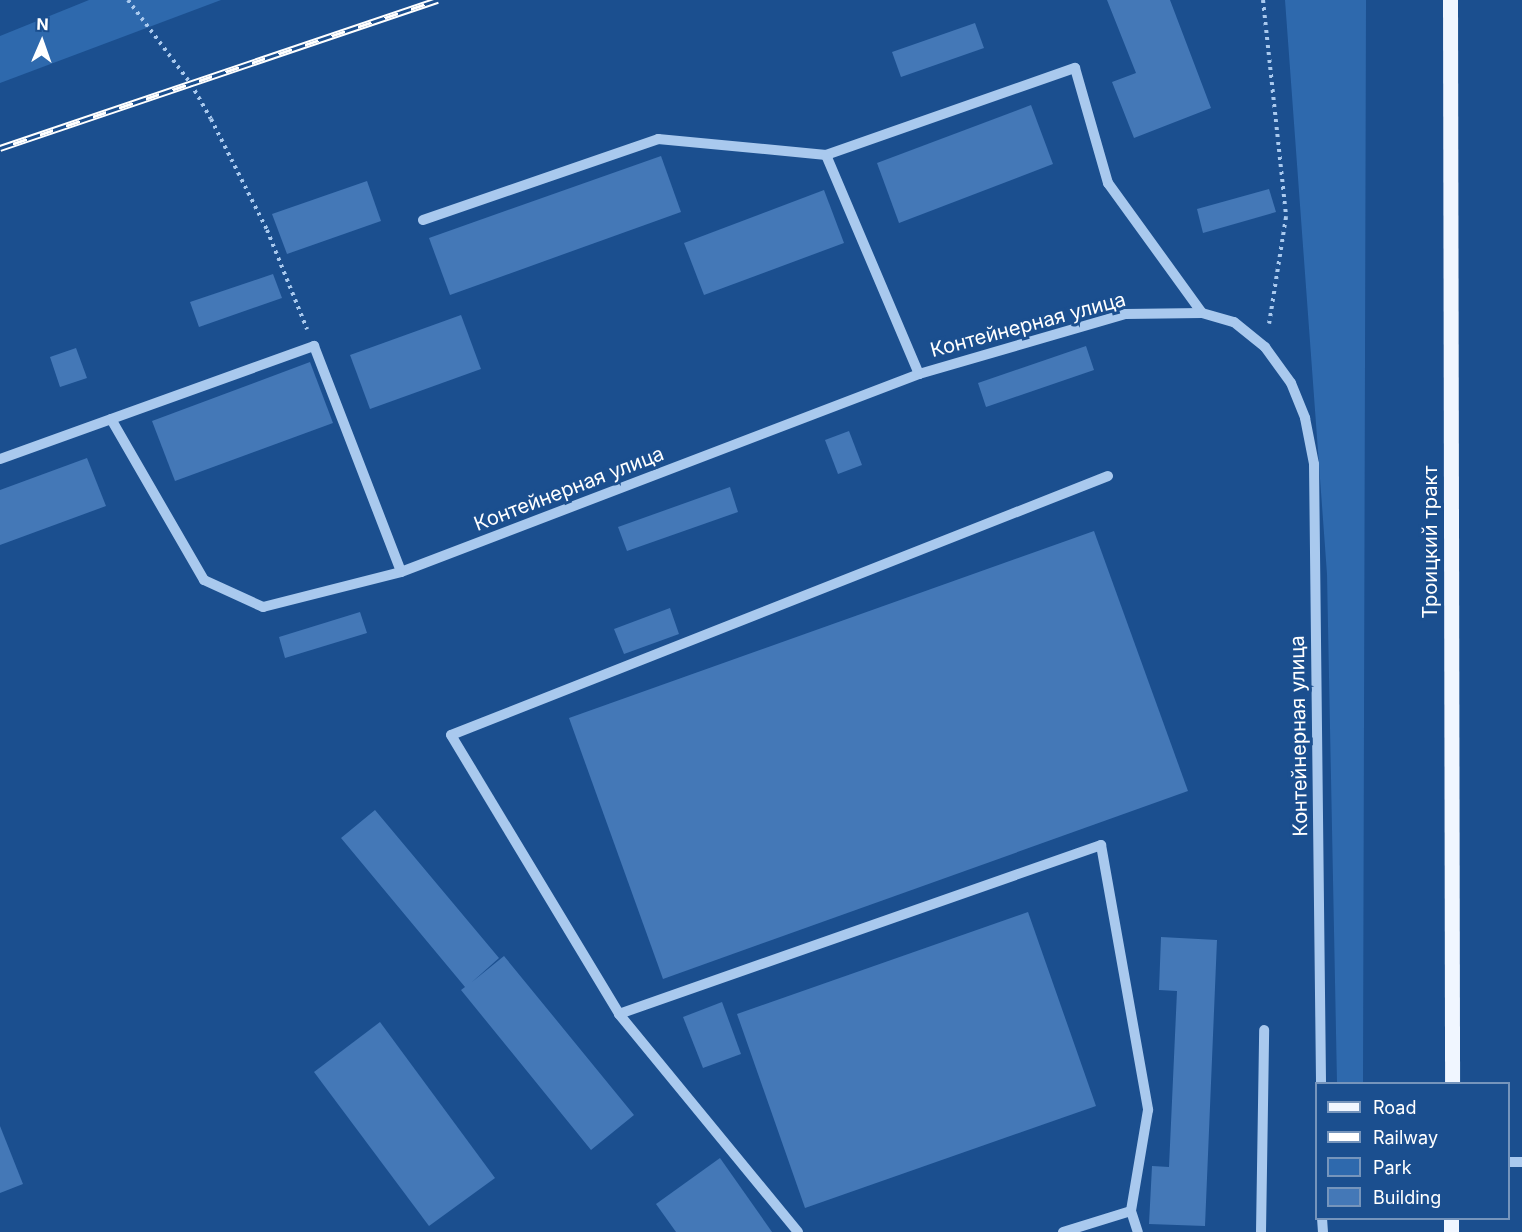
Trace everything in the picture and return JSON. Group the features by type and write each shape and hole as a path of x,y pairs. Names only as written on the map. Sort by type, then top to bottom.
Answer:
{"main road":[{"name":"Троицкий тракт","path":"1450,0 1452,1082"}],"street":[{"path":"423,220 658,139 826,155 1075,68 1108,183 1202,313"},
{"path":"826,155 919,374"},
{"name":"Контейнерная улица","path":"111,419 204,580 262,608 401,572 919,374 1125,314 1202,313 1234,322 1265,347 1291,383 1305,418 1314,464 1321,1082"},
{"path":"0,459 314,346 401,572"},
{"path":"798,1232 619,1014 451,735 1108,476"},
{"path":"619,1014 1101,845 1148,1110 1131,1211 1138,1232"},
{"path":"1261,1232 1264,1030"},
{"path":"1063,1232 1131,1211"}],"path":[{"path":"129,0 191,84 211,119 267,230 314,346"},
{"path":"1263,0 1286,217 1265,347"}],"green space":[{"path":"89,0 221,0 0,83 0,36"},
{"path":"1285,0 1366,0 1363,1082 1337,1082 1327,574"}],"building":[{"path":"1107,0 1170,0 1211,108 1134,138 1112,82 1136,73"},
{"path":"975,23 984,48 901,77 892,52"},
{"path":"1031,105 1053,164 899,223 877,163"},
{"path":"661,156 681,212 450,295 429,238"},
{"path":"367,181 381,221 287,254 272,214"},
{"path":"1269,189 1276,212 1203,233 1197,209"},
{"path":"824,190 844,243 704,295 684,243"},
{"path":"273,274 282,298 199,327 190,302"},
{"path":"461,315 481,369 370,409 350,355"},
{"path":"1086,346 1094,370 986,407 978,383"},
{"path":"76,348 87,378 60,387 50,357"},
{"path":"310,362 333,423 175,481 152,421"},
{"path":"849,431 862,465 838,474 825,440"},
{"path":"87,458 106,506 0,545 0,490"},
{"path":"730,487 738,512 627,551 618,527"},
{"path":"1094,531 1188,791 663,979 569,718"},
{"path":"670,608 679,634 624,654 614,629"},
{"path":"360,612 367,633 285,658 279,637"},
{"path":"375,810 499,958 472,982 504,956 634,1115 591,1150 461,990 465,987 341,838"},
{"path":"1028,912 1096,1106 805,1208 737,1014"},
{"path":"1161,937 1217,940 1205,1226 1149,1224 1152,1166 1169,1167 1177,991 1159,990"},
{"path":"722,1002 741,1054 703,1068 683,1017"},
{"path":"380,1022 495,1178 429,1226 314,1072"},
{"path":"0,1126 23,1184 0,1193"},
{"path":"720,1158 772,1232 676,1232 656,1204"}],"railway":[{"path":"0,148 438,0"}]}
